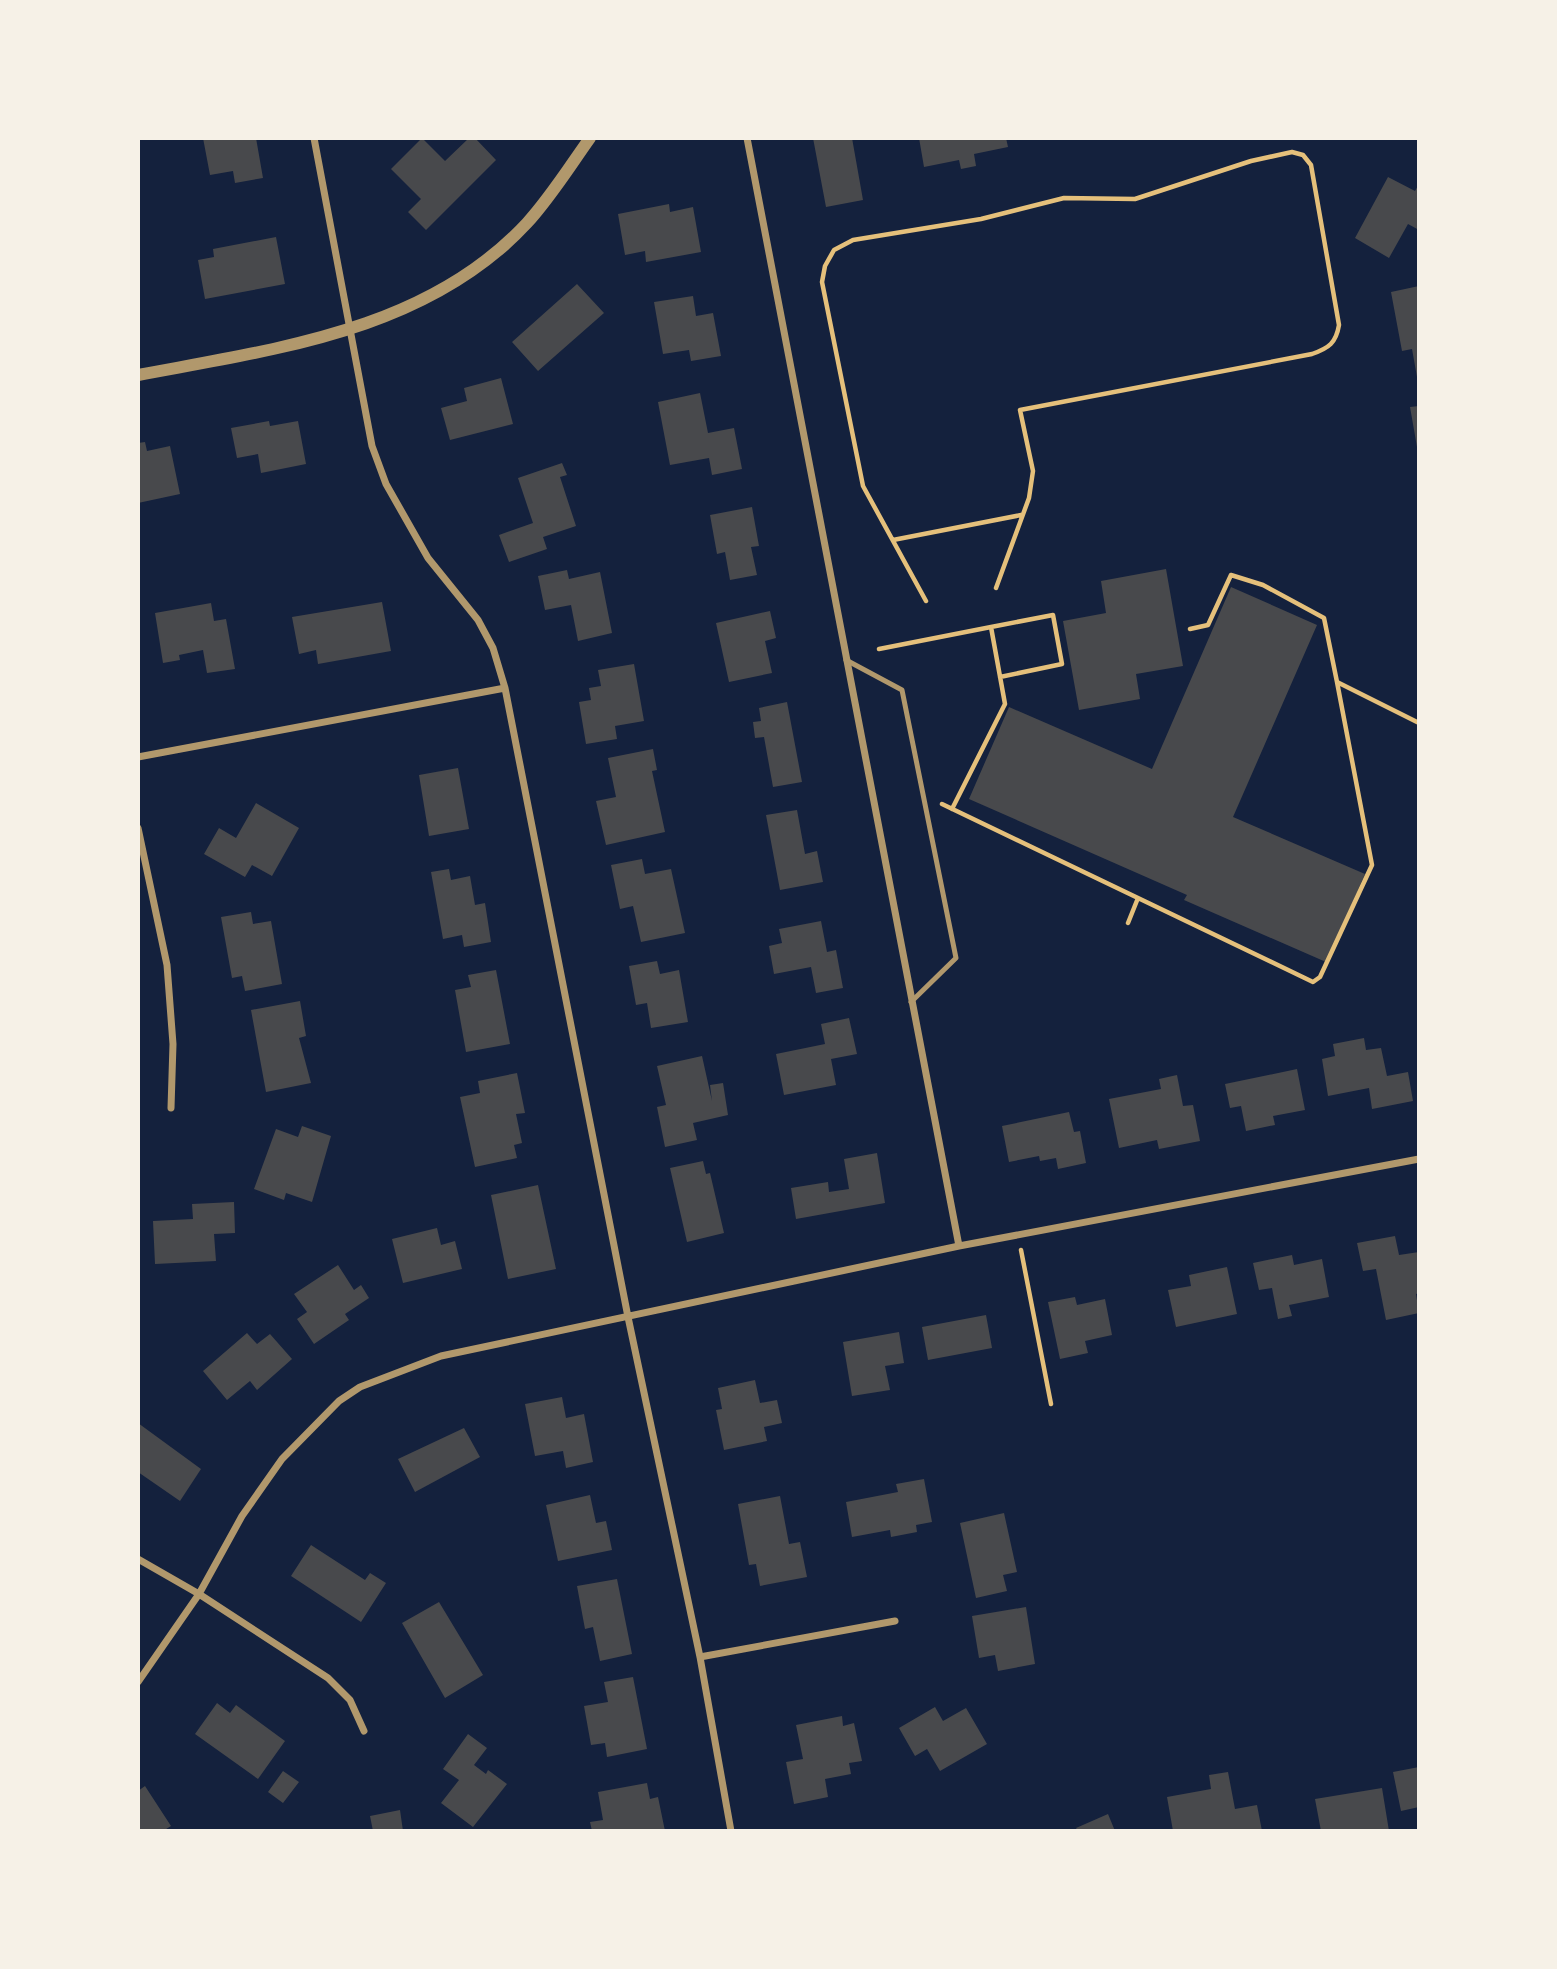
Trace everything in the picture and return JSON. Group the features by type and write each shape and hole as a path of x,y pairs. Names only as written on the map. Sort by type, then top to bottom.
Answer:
{"street":[{"path":"314,138 372,446 386,484 428,558 478,620 493,648 505,688 628,1317 699,1657 731,1831"},
{"path":"138,375 283,348 417,305 464,279 527,223 590,138"},
{"path":"747,138 959,1246"},
{"path":"138,757 505,688"},
{"path":"138,828 167,965 173,1044 171,1108"},
{"path":"138,1682 199,1594 242,1516 282,1459 339,1401 360,1387 441,1356 959,1246 1419,1159"},
{"path":"138,1559 199,1594 328,1678 351,1700 364,1731"},
{"path":"699,1657 895,1621"}],"lane":[{"path":"846,660 902,690 956,958 911,1002"}],"path":[{"path":"926,601 863,486 822,282 825,266 834,250 853,240 981,219 1064,198 1135,199 1251,161 1292,152 1303,155 1311,165 1339,325 1336,339 1329,348 1312,354 1020,410 1033,471 1022,514 996,588"},
{"path":"893,540 1022,514"},
{"path":"942,804 1313,982 1320,977 1372,865 1324,618 1263,585 1231,575 1208,625 1190,629"},
{"path":"879,649 1052,615 1062,664 1000,677"},
{"path":"952,808 1005,704 991,626"},
{"path":"1337,682 1419,723"},
{"path":"1129,923 1138,898"},
{"path":"1018,1235 1051,1404"}],"building":[{"path":"203,138 256,138 263,178 235,183 233,171 210,175"},
{"path":"422,138 445,161 469,138 475,138 496,160 426,230 408,212 421,199 391,169"},
{"path":"813,138 852,138 863,200 826,207"},
{"path":"919,138 1006,138 1008,147 974,154 976,166 961,169 959,160 924,167"},
{"path":"1388,177 1415,191 1419,184 1419,230 1408,224 1389,258 1355,238"},
{"path":"669,204 670,212 693,207 701,252 646,262 645,251 625,255 618,214"},
{"path":"276,237 285,284 205,299 198,260 214,257 213,249"},
{"path":"577,284 604,313 538,371 512,342"},
{"path":"1419,286 1417,377 1412,349 1402,351 1391,292"},
{"path":"693,296 696,316 713,313 721,356 691,361 689,350 663,354 654,302"},
{"path":"501,378 513,424 450,440 441,408 467,401 464,388"},
{"path":"700,393 708,433 734,428 742,469 712,475 709,458 670,465 658,402"},
{"path":"1419,406 1419,447 1417,447 1410,407"},
{"path":"269,421 270,426 298,421 306,464 261,473 258,454 237,458 231,428"},
{"path":"145,442 147,451 170,446 180,494 138,503 138,443"},
{"path":"562,463 567,475 560,477 576,526 543,537 547,549 509,562 499,535 533,523 518,478"},
{"path":"752,507 759,546 751,547 757,575 730,580 725,552 717,554 710,515"},
{"path":"1166,569 1183,666 1136,674 1140,699 1079,710 1063,621 1106,613 1101,581"},
{"path":"567,570 569,579 600,572 612,633 578,641 571,605 545,610 538,576"},
{"path":"1231,587 1317,625 1233,817 1365,874 1326,962 1184,900 1187,895 969,799 1009,707 1152,769"},
{"path":"382,602 391,651 318,664 316,650 299,654 292,617"},
{"path":"211,603 214,621 226,619 235,669 207,673 203,650 179,655 180,660 163,663 155,613"},
{"path":"770,611 776,638 765,641 772,673 729,682 716,623"},
{"path":"634,664 644,721 615,726 617,739 586,744 579,702 591,700 589,688 601,686 598,670"},
{"path":"787,702 802,782 773,787 764,737 755,738 753,722 761,721 759,708"},
{"path":"653,749 657,770 652,771 665,832 606,845 596,801 616,797 608,758"},
{"path":"458,768 469,829 429,836 419,775"},
{"path":"256,803 299,828 272,876 252,865 245,877 204,854 219,828 236,838"},
{"path":"797,810 805,854 817,851 823,882 780,890 766,815"},
{"path":"642,859 645,874 671,869 685,933 641,942 633,906 620,909 611,865"},
{"path":"449,869 451,880 470,876 475,905 485,903 491,942 464,947 462,935 443,939 431,872"},
{"path":"251,912 253,924 271,921 282,984 245,991 242,976 232,978 221,917"},
{"path":"821,921 827,952 836,950 843,988 816,993 811,967 774,974 769,946 782,943 779,929"},
{"path":"657,961 660,974 679,970 688,1022 651,1028 647,1003 636,1005 629,966"},
{"path":"496,970 510,1044 466,1052 455,990 471,987 468,975"},
{"path":"300,1001 306,1036 299,1038 311,1083 266,1092 251,1010"},
{"path":"849,1018 857,1054 831,1059 836,1085 784,1095 776,1054 825,1044 821,1024"},
{"path":"1364,1038 1366,1050 1381,1048 1387,1076 1408,1072 1413,1101 1372,1109 1369,1088 1328,1096 1322,1059 1335,1056 1333,1044"},
{"path":"702,1056 712,1101 710,1085 723,1083 728,1115 693,1123 697,1140 665,1147 657,1107 666,1105 657,1066"},
{"path":"1297,1069 1305,1110 1273,1116 1275,1125 1246,1131 1241,1106 1230,1108 1225,1084"},
{"path":"517,1073 525,1113 516,1114 522,1143 514,1145 517,1158 475,1167 460,1097 480,1093 478,1081"},
{"path":"1177,1075 1183,1106 1193,1105 1200,1141 1159,1149 1157,1140 1119,1148 1109,1099 1161,1089 1159,1079"},
{"path":"1069,1112 1074,1132 1080,1131 1086,1163 1058,1169 1056,1158 1040,1161 1039,1156 1009,1162 1002,1126"},
{"path":"302,1126 331,1136 312,1202 286,1193 284,1200 254,1189 276,1129 298,1137"},
{"path":"877,1153 885,1203 796,1219 791,1188 828,1182 829,1192 849,1189 844,1159"},
{"path":"703,1161 706,1174 710,1173 724,1233 687,1242 670,1168"},
{"path":"538,1185 556,1269 508,1279 491,1195"},
{"path":"234,1202 235,1233 214,1234 216,1261 155,1264 153,1221 193,1219 192,1204"},
{"path":"437,1228 441,1245 455,1241 462,1269 403,1283 392,1239"},
{"path":"1395,1236 1399,1255 1419,1252 1419,1293 1416,1294 1419,1313 1386,1320 1376,1269 1363,1271 1357,1243"},
{"path":"1292,1255 1294,1265 1322,1259 1329,1297 1289,1305 1292,1316 1278,1319 1272,1288 1259,1290 1253,1263"},
{"path":"338,1265 354,1290 361,1285 369,1298 345,1314 349,1320 314,1344 297,1319 307,1312 294,1294"},
{"path":"1227,1267 1237,1314 1176,1327 1168,1290 1191,1286 1189,1275"},
{"path":"1075,1297 1077,1305 1105,1299 1112,1335 1085,1341 1088,1353 1060,1359 1048,1302"},
{"path":"986,1315 992,1348 928,1360 922,1327"},
{"path":"899,1332 904,1363 885,1366 890,1390 852,1396 843,1342"},
{"path":"247,1333 257,1344 270,1334 292,1359 257,1390 250,1381 227,1400 203,1371"},
{"path":"755,1380 760,1403 777,1400 782,1423 764,1427 767,1441 724,1450 716,1410 722,1409 718,1388"},
{"path":"562,1397 566,1418 584,1414 593,1462 566,1468 563,1451 535,1456 525,1404"},
{"path":"138,1423 201,1469 180,1501 138,1472"},
{"path":"464,1428 480,1457 415,1492 398,1459"},
{"path":"924,1479 932,1522 916,1525 917,1532 891,1537 890,1530 852,1537 846,1502 898,1492 896,1484"},
{"path":"590,1495 596,1523 606,1521 612,1550 558,1561 546,1505"},
{"path":"780,1496 789,1544 800,1542 807,1577 760,1586 756,1564 749,1565 738,1504"},
{"path":"1004,1513 1017,1572 1003,1575 1007,1591 976,1598 960,1523"},
{"path":"311,1545 365,1580 370,1573 386,1583 361,1622 291,1576"},
{"path":"617,1579 632,1654 600,1661 593,1627 585,1629 577,1586"},
{"path":"439,1602 483,1675 445,1698 402,1623"},
{"path":"1026,1607 1035,1664 998,1671 995,1655 979,1658 972,1616"},
{"path":"633,1677 647,1749 607,1757 605,1743 591,1745 584,1706 608,1702 604,1682"},
{"path":"217,1703 230,1713 236,1705 285,1741 258,1779 195,1734"},
{"path":"935,1707 943,1721 966,1708 987,1744 940,1771 927,1749 915,1756 899,1728"},
{"path":"842,1716 843,1726 854,1723 862,1761 849,1763 851,1774 825,1779 828,1797 794,1804 786,1762 803,1759 796,1725"},
{"path":"468,1734 487,1748 474,1765 486,1774 488,1770 507,1784 473,1827 441,1803 459,1780 443,1769"},
{"path":"1419,1767 1419,1807 1401,1811 1393,1772"},
{"path":"283,1771 299,1782 283,1803 268,1792"},
{"path":"1228,1772 1235,1809 1257,1805 1262,1831 1173,1831 1167,1797 1211,1789 1209,1775"},
{"path":"647,1783 650,1799 658,1797 665,1831 592,1831 590,1822 603,1820 598,1792"},
{"path":"145,1786 171,1826 163,1831 138,1831 138,1791"},
{"path":"1382,1788 1389,1831 1321,1831 1315,1799"},
{"path":"400,1810 403,1831 373,1831 370,1816"},
{"path":"1108,1814 1115,1831 1078,1831 1076,1828"}]}
